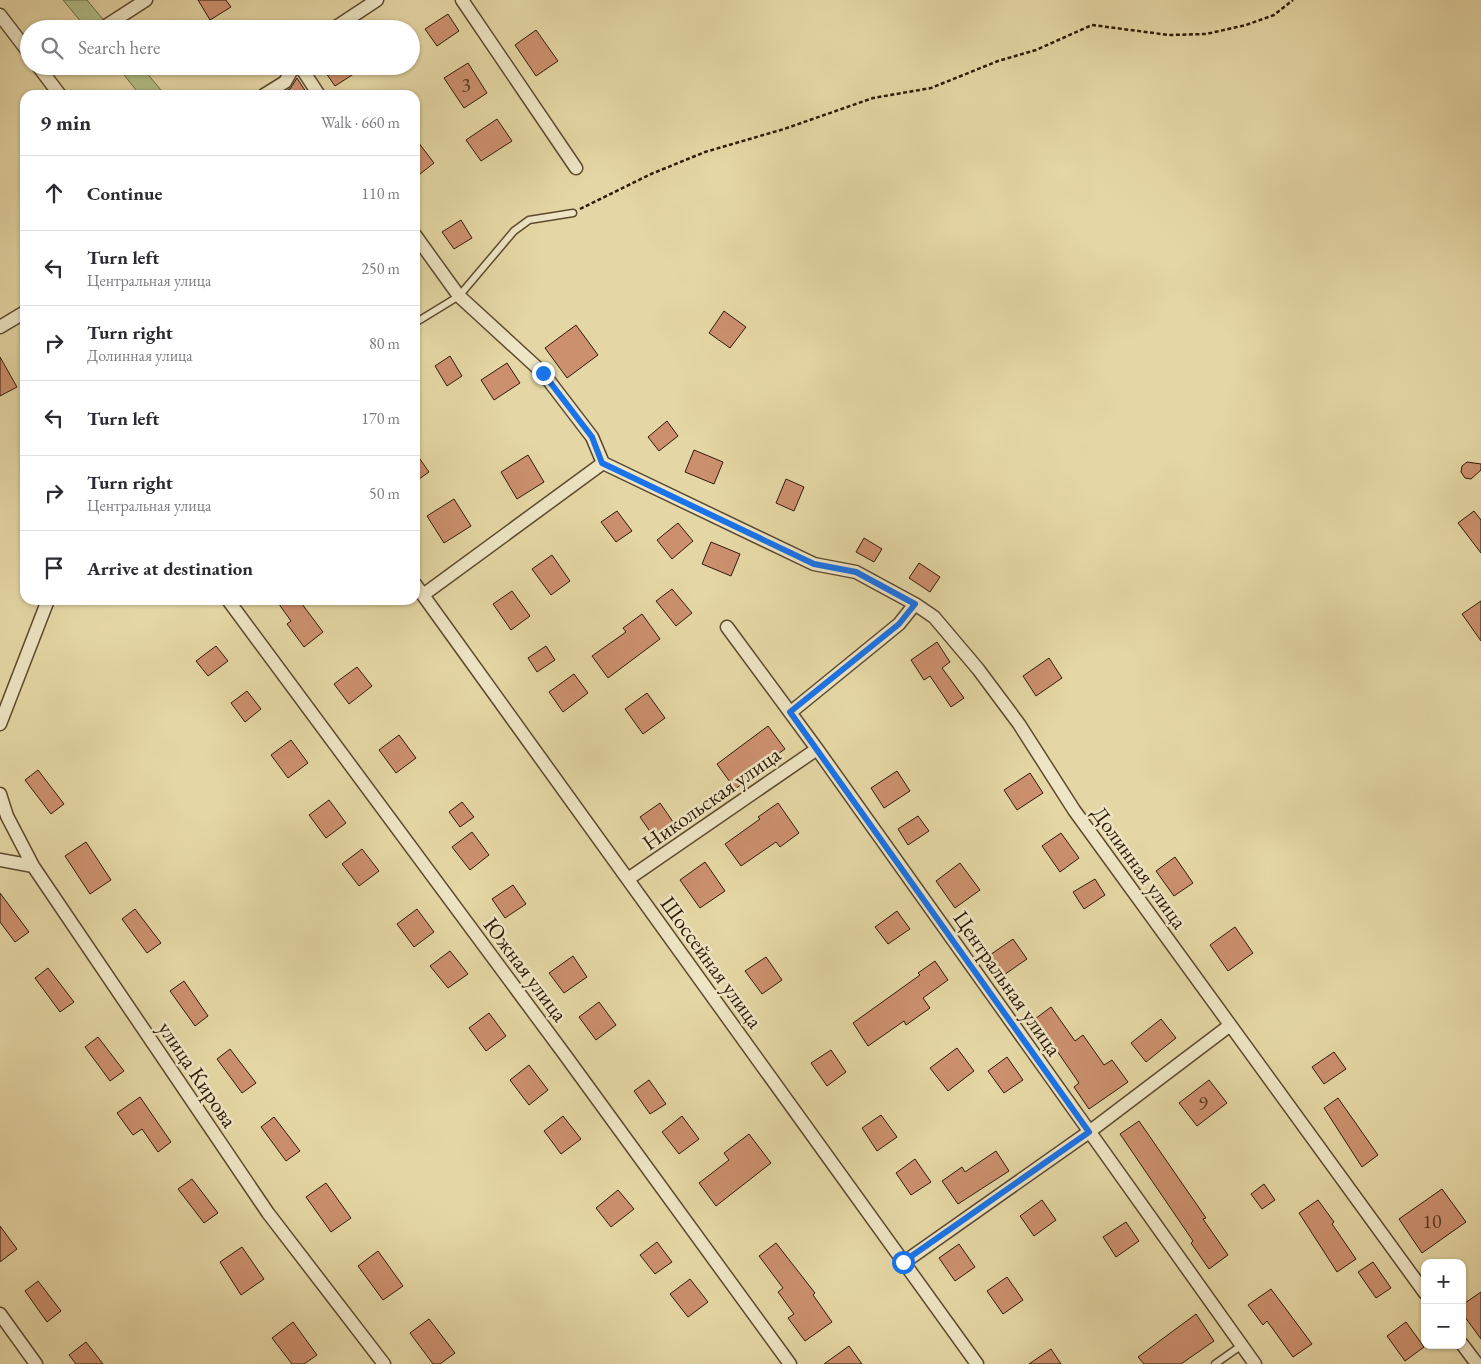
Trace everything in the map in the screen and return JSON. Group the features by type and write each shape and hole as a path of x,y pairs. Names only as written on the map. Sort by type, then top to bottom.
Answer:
{"street":[{"path":"115,20 146,0"},
{"path":"347,20 377,0"},
{"path":"462,0 576,168"},
{"path":"0,15 20,41"},
{"path":"46,75 56,90"},
{"path":"272,90 285,82 289,75"},
{"path":"306,75 316,90"},
{"path":"420,242 460,296 543,373 592,437 602,463 420,589"},
{"path":"0,327 20,315"},
{"name":"Долинная улица","path":"602,463 814,564 856,572 915,604 934,617 990,685 1019,724 1074,810 1229,1026 1421,1288"},
{"name":"Шоссейная улица","path":"420,591 977,1364"},
{"path":"790,712 899,624 915,604"},
{"path":"0,724 46,605"},
{"name":"Южная улица","path":"232,605 559,1047 790,1364"},
{"name":"Центральная улица","path":"727,627 817,749 1255,1364"},
{"name":"Никольская улица","path":"628,879 817,749"},
{"name":"улица Кирова","path":"0,794 6,816 33,866 268,1213 384,1364"},
{"path":"0,860 33,866"},
{"path":"903,1262 1089,1132 1229,1026"},
{"path":"0,1314 36,1364"},
{"path":"1466,1349 1477,1364"}],"lane":[{"path":"420,320 460,296 514,231 528,220 573,213"},
{"path":"1215,1364 1242,1345"}],"path":[{"path":"573,213 628,184 705,152 784,129 873,98 931,88 998,61 1036,50 1092,25 1168,35 1206,34 1246,25 1274,14 1293,0"}],"green space":[{"path":"63,0 87,0 104,20 80,20"},
{"path":"124,75 148,75 161,90 136,90"}],"building":[{"path":"198,0 226,0 231,7 210,20"},
{"path":"448,14 459,31 437,46 425,29"},
{"path":"536,30 558,61 536,76 515,45"},
{"path":"468,63 487,93 464,108 444,78"},
{"path":"327,75 352,75 335,86"},
{"path":"297,78 305,90 288,90"},
{"path":"497,119 512,141 481,161 466,140"},
{"path":"420,145 434,163 420,174"},
{"path":"461,220 472,238 454,249 442,232"},
{"path":"724,311 746,327 730,348 709,333"},
{"path":"576,325 598,355 567,378 545,348"},
{"path":"450,356 462,376 447,386 435,366"},
{"path":"0,357 17,387 0,396"},
{"path":"507,363 520,383 494,400 481,380"},
{"path":"667,421 678,436 659,451 648,437"},
{"path":"694,450 723,462 714,484 685,472"},
{"path":"528,455 544,482 517,499 501,472"},
{"path":"420,459 429,472 420,478"},
{"path":"1467,462 1481,464 1481,470 1471,479 1465,478 1461,472 1462,466"},
{"path":"786,479 804,487 794,511 776,503"},
{"path":"454,499 471,526 444,543 427,516"},
{"path":"617,511 632,531 616,542 601,522"},
{"path":"1474,511 1481,520 1481,553 1458,523"},
{"path":"678,523 693,541 672,559 657,540"},
{"path":"864,538 882,549 874,562 856,552"},
{"path":"711,542 740,554 731,576 702,564"},
{"path":"552,555 570,581 551,595 532,569"},
{"path":"919,563 940,577 930,592 909,578"},
{"path":"672,589 692,613 676,626 656,601"},
{"path":"512,591 530,616 511,630 493,604"},
{"path":"1481,601 1481,641 1462,614"},
{"path":"280,605 303,605 323,632 304,647 287,624 291,621"},
{"path":"642,614 660,639 608,678 592,656 626,632 623,628"},
{"path":"937,642 950,662 942,668 964,698 951,707 930,676 924,680 911,660"},
{"path":"216,646 228,661 208,676 196,661"},
{"path":"546,646 555,660 537,672 528,658"},
{"path":"1049,658 1062,678 1036,696 1023,676"},
{"path":"357,667 372,686 349,704 334,684"},
{"path":"574,674 588,693 563,712 549,692"},
{"path":"247,691 261,709 245,722 231,703"},
{"path":"647,693 665,718 643,734 625,709"},
{"path":"768,726 785,749 752,772 755,775 735,789 717,764"},
{"path":"399,735 416,758 396,773 379,750"},
{"path":"291,740 308,763 288,778 271,755"},
{"path":"38,770 64,804 51,814 25,780"},
{"path":"897,771 910,791 884,808 871,788"},
{"path":"1030,773 1043,793 1017,810 1004,790"},
{"path":"329,800 346,823 326,838 309,815"},
{"path":"462,802 474,817 460,827 449,812"},
{"path":"660,803 678,829 658,843 640,817"},
{"path":"778,803 799,833 780,847 776,842 741,866 725,844 760,819 758,817"},
{"path":"918,816 929,831 908,845 898,829"},
{"path":"472,832 489,855 470,870 452,847"},
{"path":"1061,833 1079,858 1060,872 1042,846"},
{"path":"86,842 111,880 90,894 65,856"},
{"path":"362,849 379,871 359,886 342,864"},
{"path":"1175,857 1193,883 1174,896 1156,871"},
{"path":"705,862 725,891 700,908 680,880"},
{"path":"960,863 980,890 955,908 936,881"},
{"path":"1095,879 1105,895 1084,909 1073,892"},
{"path":"513,885 526,904 505,918 492,899"},
{"path":"0,893 29,932 15,942 0,922"},
{"path":"135,909 161,943 147,953 122,919"},
{"path":"417,909 434,932 414,947 397,924"},
{"path":"897,911 910,929 888,944 875,927"},
{"path":"1235,927 1253,953 1228,971 1210,945"},
{"path":"1013,939 1027,959 1001,977 987,957"},
{"path":"450,951 468,974 448,988 430,966"},
{"path":"573,956 587,977 564,993 549,973"},
{"path":"766,957 782,980 762,994 745,971"},
{"path":"935,961 948,980 923,998 930,1008 906,1025 904,1021 868,1046 853,1023 920,975 918,973"},
{"path":"48,968 74,1002 60,1012 35,978"},
{"path":"184,981 208,1016 195,1026 170,991"},
{"path":"599,1002 616,1025 596,1040 579,1017"},
{"path":"1051,1007 1075,1041 1083,1035 1104,1065 1112,1060 1128,1082 1089,1109 1074,1087 1079,1083 1035,1019"},
{"path":"489,1013 506,1036 486,1051 469,1028"},
{"path":"1161,1019 1176,1038 1146,1062 1131,1043"},
{"path":"98,1037 124,1071 110,1081 85,1047"},
{"path":"957,1048 974,1071 948,1091 930,1068"},
{"path":"230,1049 256,1083 242,1093 217,1059"},
{"path":"831,1050 846,1072 827,1086 811,1063"},
{"path":"1334,1052 1346,1069 1324,1084 1312,1067"},
{"path":"1007,1057 1023,1080 1004,1093 988,1071"},
{"path":"529,1065 548,1090 529,1105 510,1080"},
{"path":"649,1080 666,1104 650,1114 634,1091"},
{"path":"1209,1080 1227,1103 1197,1126 1179,1103"},
{"path":"140,1097 171,1142 158,1152 142,1129 133,1135 117,1113"},
{"path":"1338,1098 1378,1155 1362,1167 1324,1108"},
{"path":"881,1115 897,1137 877,1151 862,1128"},
{"path":"563,1116 581,1139 561,1154 544,1131"},
{"path":"682,1116 699,1139 679,1154 662,1132"},
{"path":"274,1117 300,1151 286,1161 261,1127"},
{"path":"1139,1121 1206,1218 1203,1219 1228,1255 1209,1269 1191,1243 1193,1241 1120,1134"},
{"path":"749,1134 771,1163 716,1206 699,1183 729,1160 724,1153"},
{"path":"996,1151 1009,1171 958,1204 942,1181 962,1167 965,1172"},
{"path":"915,1159 931,1182 911,1195 896,1173"},
{"path":"192,1179 218,1213 204,1223 178,1189"},
{"path":"326,1183 351,1218 331,1232 306,1197"},
{"path":"1264,1184 1275,1200 1262,1209 1251,1194"},
{"path":"1442,1189 1466,1222 1422,1253 1399,1219"},
{"path":"618,1190 634,1209 611,1227 596,1208"},
{"path":"1042,1200 1056,1220 1034,1236 1020,1216"},
{"path":"1318,1200 1334,1222 1332,1224 1356,1259 1337,1272 1299,1213"},
{"path":"1126,1222 1139,1241 1116,1257 1103,1237"},
{"path":"0,1226 17,1249 0,1262"},
{"path":"657,1242 672,1262 655,1274 640,1255"},
{"path":"776,1243 815,1293 813,1295 832,1322 805,1341 788,1318 794,1314 778,1292 783,1288 759,1256"},
{"path":"959,1244 975,1267 955,1281 939,1258"},
{"path":"242,1247 264,1279 241,1295 220,1262"},
{"path":"378,1251 403,1286 383,1300 358,1266"},
{"path":"1373,1262 1391,1288 1376,1298 1358,1272"},
{"path":"1007,1277 1023,1300 1003,1314 987,1291"},
{"path":"690,1279 708,1302 688,1317 670,1294"},
{"path":"38,1281 61,1311 47,1322 25,1291"},
{"path":"1271,1289 1312,1344 1293,1357 1267,1321 1263,1325 1248,1305"},
{"path":"1481,1292 1481,1339 1466,1318 1466,1302"},
{"path":"1196,1314 1214,1341 1181,1364 1144,1364 1138,1357"},
{"path":"429,1319 455,1353 440,1364 433,1364 410,1333"},
{"path":"293,1322 317,1355 304,1364 292,1364 272,1338"},
{"path":"1406,1322 1421,1343 1421,1349 1405,1361 1387,1336"},
{"path":"86,1342 103,1364 76,1364 69,1355"},
{"path":"849,1346 862,1364 824,1364"},
{"path":"1051,1349 1061,1364 1029,1364"}],"route":[{"path":"543,373 592,437 602,463 814,564 856,572 915,604 899,624 790,712 1089,1132 903,1262"}]}
